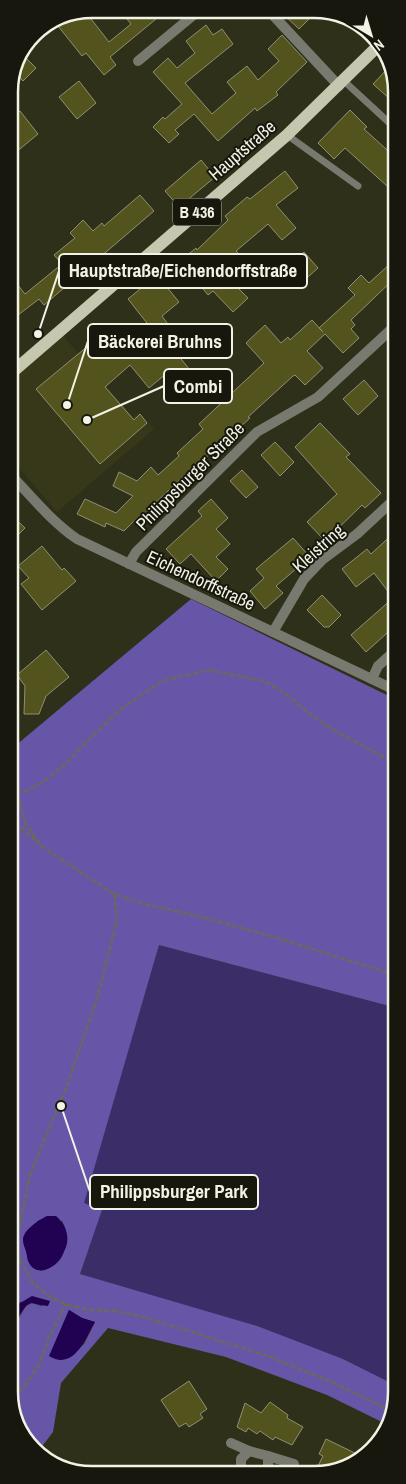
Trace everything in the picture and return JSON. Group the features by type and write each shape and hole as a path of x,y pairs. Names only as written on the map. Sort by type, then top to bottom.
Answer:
{"main road":[{"name":"Hauptstraße","path":"18,367 287,135 342,84 375,49"}],"street":[{"path":"138,61 190,18"},
{"path":"276,18 342,84"},
{"name":"Philippsburger Straße","path":"129,564 136,552 256,432 318,397 388,332"},
{"name":"Eichendorffstraße","path":"18,483 43,510 77,539 388,687"},
{"name":"Kleistring","path":"273,632 304,579 322,560 357,534 388,506"},
{"path":"372,679 378,666 388,657"},
{"path":"231,1443 249,1451 294,1464"},
{"path":"241,1466 241,1459 249,1451"},
{"path":"268,1456 268,1466"}],"lane":[{"path":"342,84 388,123"},
{"path":"287,135 358,186"}],"path":[{"path":"18,792 26,791 46,780 67,763 122,708 162,681 208,670 265,681 290,697 312,716 336,732 388,759"},
{"path":"18,796 25,823 41,846"},
{"path":"18,824 41,846 114,894 141,903 202,917 274,937 386,972 388,971"},
{"path":"18,1234 30,1174 63,1096 96,1002 118,920 114,894"},
{"path":"18,1246 20,1261 33,1283 50,1297 66,1304 89,1310 144,1317 268,1356 334,1383 387,1408"},
{"path":"18,1394 40,1363 48,1339 66,1304"}],"shaded area":[{"path":"63,336 133,417 139,413 154,429 57,512 18,466 18,374"},
{"path":"191,599 388,696 388,1006 159,945 84,1203 102,1210 80,1274 257,1326 343,1359 388,1382 387,1407 383,1421 327,1395 226,1357 108,1328 61,1383 53,1432 42,1447 25,1425 18,1402 18,1319 26,1306 32,1303 41,1306 50,1301 20,1302 18,1305 18,743","holes":["39,1220 62,1221 66,1232 66,1243 63,1252 58,1261 51,1267 37,1270 29,1261 24,1245 25,1233","69,1310 82,1318 95,1322 84,1344 69,1358 51,1353"]},
{"path":"159,945 388,1006 388,1382 343,1359 257,1327 80,1274 102,1210 83,1203"},
{"path":"47,1216 56,1216 62,1223 67,1234 67,1243 58,1262 45,1270 36,1270 29,1263 23,1240 32,1226"},
{"path":"32,1296 50,1301 48,1306 28,1304 18,1318 18,1305"},
{"path":"69,1310 82,1318 95,1322 78,1351 72,1356 58,1360 49,1356"}],"building":[{"path":"90,18 109,42 131,24 126,18 157,18 110,57 116,65 104,75 86,53 82,56 58,26 68,21"},
{"path":"287,18 310,18 299,29"},
{"path":"206,25 213,35 222,29 233,44 185,83 212,114 236,93 227,82 247,66 258,80 279,61 268,49 282,35 307,62 276,92 278,95 257,111 255,108 218,141 194,114 175,130 179,134 169,143 153,127 163,117 165,119 182,104 153,72 168,58 177,68 195,53 186,41"},
{"path":"25,59 36,68 23,81 19,77"},
{"path":"386,71 388,97 373,84"},
{"path":"79,81 96,103 77,119 59,97"},
{"path":"350,110 367,127 364,129 388,151 388,185 345,148 334,159 318,143"},
{"path":"20,111 38,134 18,151 18,113"},
{"path":"201,160 215,177 179,207 165,191"},
{"path":"285,171 298,188 276,205 296,228 282,240 268,224 236,251 246,261 228,278 248,298 233,312 213,291 208,295 180,261 196,248 197,250 228,220 225,216 247,197 250,199"},
{"path":"140,195 154,211 44,305 39,299 18,315 18,285 25,294 62,264 54,255 75,238 70,233 83,220 93,231 102,223 104,226"},
{"path":"304,252 318,268 299,285 285,270"},
{"path":"388,266 388,285 351,320 355,325 351,329 359,338 343,353 325,334 307,351 323,368 305,385 295,375 293,376 248,417 250,418 191,469 148,510 150,512 142,520 138,517 124,531 106,523 105,527 77,514 85,499 116,513 133,496 113,486 119,472 137,481 151,467 158,475 179,456 177,453 203,429 199,424 264,363 246,343 265,325 281,343 288,337 290,340 312,320 319,328 355,295 348,288 361,275 369,283"},
{"path":"157,275 179,302 162,316 178,338 169,344 194,375 180,386 168,372 149,388 130,365 105,387 134,420 140,414 147,423 100,464 36,389 106,331 127,355 154,332 128,299"},
{"path":"364,380 378,396 358,415 343,399"},
{"path":"320,423 350,454 346,457 381,493 365,508 362,505 325,541 307,522 337,494 295,447"},
{"path":"275,442 294,462 280,476 261,455"},
{"path":"242,470 258,487 246,498 230,481"},
{"path":"211,499 228,518 216,529 230,544 216,557 228,569 216,581 191,554 180,564 166,549 202,516 198,511"},
{"path":"18,521 25,528 18,535"},
{"path":"293,538 310,557 276,586 283,593 265,609 250,591 264,578 256,569"},
{"path":"388,538 388,591 374,573 356,587 342,569 367,549 371,554"},
{"path":"42,546 62,570 64,568 76,581 42,610 21,584 29,578 18,566"},
{"path":"322,595 341,615 329,627 324,627 307,610"},
{"path":"388,602 388,632 366,652 351,635"},
{"path":"46,650 69,677 46,696 39,714 24,714 25,686 18,674"},
{"path":"189,1381 207,1409 200,1414 203,1418 189,1427 186,1423 179,1427 161,1400"},
{"path":"270,1402 288,1415 287,1418 303,1427 292,1445 275,1437 273,1440 260,1431 257,1434 248,1428 246,1432 237,1427 245,1403 261,1413"},
{"path":"326,1439 356,1454 334,1464 318,1466 323,1456 319,1454"}],"place":[{"name":"Hauptstraße/Eichendorffstraße","path":"38,334"},
{"name":"Bäckerei Bruhns","path":"67,405"},
{"name":"Combi","path":"87,420"},
{"name":"Philippsburger Park","path":"61,1106"}]}
